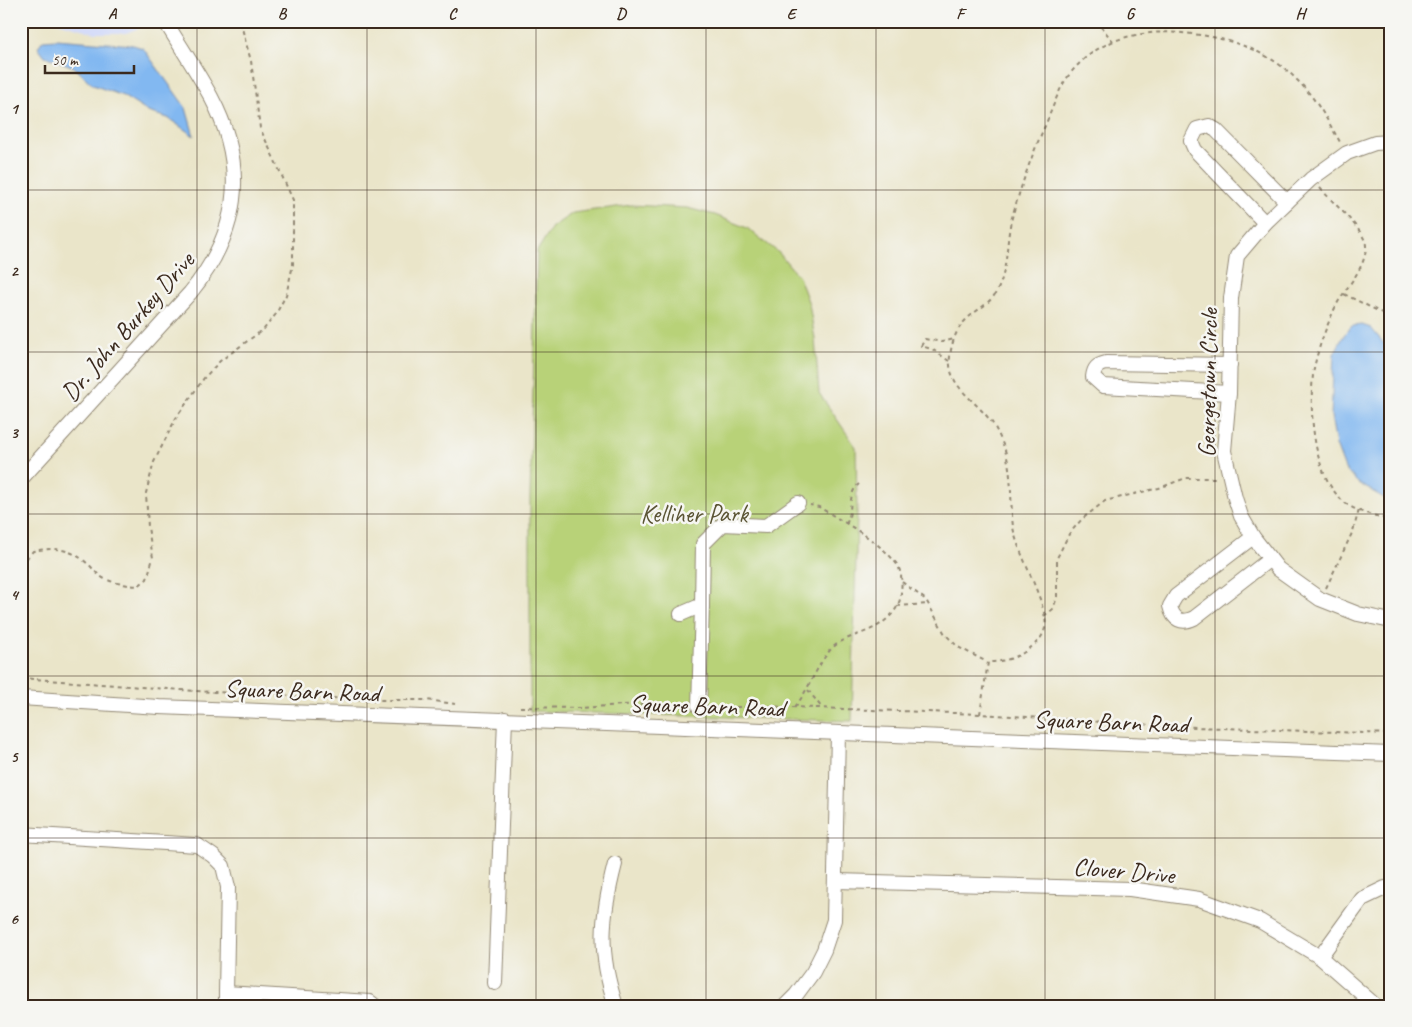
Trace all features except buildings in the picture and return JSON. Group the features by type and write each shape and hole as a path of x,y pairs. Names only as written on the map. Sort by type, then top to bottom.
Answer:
{"street":[{"name":"Dr. John Burkey Drive","path":"21,479 190,293 207,272 229,228 233,204 234,172 229,141 211,98 165,21"},
{"path":"1265,223 1194,150 1191,141 1197,129 1209,126 1216,130 1287,202"},
{"name":"Georgetown Circle","path":"1391,142 1375,144 1347,153 1311,179 1265,223 1236,256 1231,298 1229,393 1224,451 1241,516 1253,537 1270,559 1320,599 1358,614 1391,621"},
{"path":"1229,393 1103,386 1093,377 1094,370 1098,365 1106,363 1230,366"},
{"path":"700,707 703,544 723,524 766,526 798,503"},
{"path":"1253,537 1176,596 1170,606 1175,617 1179,621 1186,622 1194,618 1270,559"},
{"path":"681,614 702,604"},
{"name":"Square Barn Road","path":"21,698 159,707 1391,754"},
{"path":"494,983 505,720"},
{"path":"785,1006 813,972 824,950 834,920 838,733"},
{"path":"21,834 197,844 223,866 228,887 226,1000 370,1002 375,1006"},
{"path":"615,864 605,902 602,947 608,981 616,1006"},
{"name":"Clover Drive","path":"836,881 1130,889 1199,900 1260,921 1320,957 1376,1006"},
{"path":"1320,957 1362,899 1385,888"}],"path":[{"path":"21,566 33,551 52,548 66,549 80,557 102,577 120,584 138,586 147,579 153,558 148,526 146,493 154,462 176,418 204,378 220,361 264,329 276,314 286,295 293,264 293,200 260,128 251,61 240,21"},
{"path":"1085,21 1101,27 1113,41"},
{"path":"902,582 926,600 945,634 958,647 988,662 1002,662 1025,652 1038,642 1046,627 1044,616 1014,529 1010,471 1004,447 991,421 954,382 950,362 954,339 964,320 997,292 1004,267 1011,222 1034,151 1062,86 1074,69 1113,41 1130,35 1181,32 1213,36 1242,44 1272,61 1297,79 1324,116 1347,153"},
{"path":"1311,179 1362,235 1366,245 1363,262 1335,308 1321,343 1313,374 1312,414 1318,457 1332,489 1348,505 1391,520"},
{"path":"1344,294 1386,315 1391,321"},
{"path":"950,362 932,349 921,346 925,339 942,342 954,339"},
{"path":"1044,616 1053,609 1057,597 1058,558 1069,534 1082,519 1105,501 1159,488 1186,478 1230,478"},
{"path":"846,524 851,513 851,495 853,489 858,484"},
{"path":"795,707 808,690 821,663 832,648 845,639 881,624 897,606 901,601 902,582 899,568 886,552 819,506 798,503"},
{"path":"1320,599 1353,531 1359,510"},
{"path":"897,606 929,604"},
{"path":"980,714 988,662"},
{"path":"808,690 822,708"}],"shaded area":[{"path":"54,21 149,21 150,24 126,33 95,33"}],"green space":[{"name":"Kelliher Park","path":"631,205 687,208 715,215 747,228 779,253 799,277 809,304 815,339 819,393 856,447 857,513 852,721 530,711 530,497 537,251 552,227 573,213"}],"water":[{"path":"56,39 133,45 143,48 186,108 194,136 168,118 148,112 123,96 93,85 74,67 45,56 38,47 43,40"},
{"path":"1362,325 1371,328 1391,352 1391,502 1358,483 1345,469 1336,445 1331,416 1334,354 1344,335 1352,326"}]}
